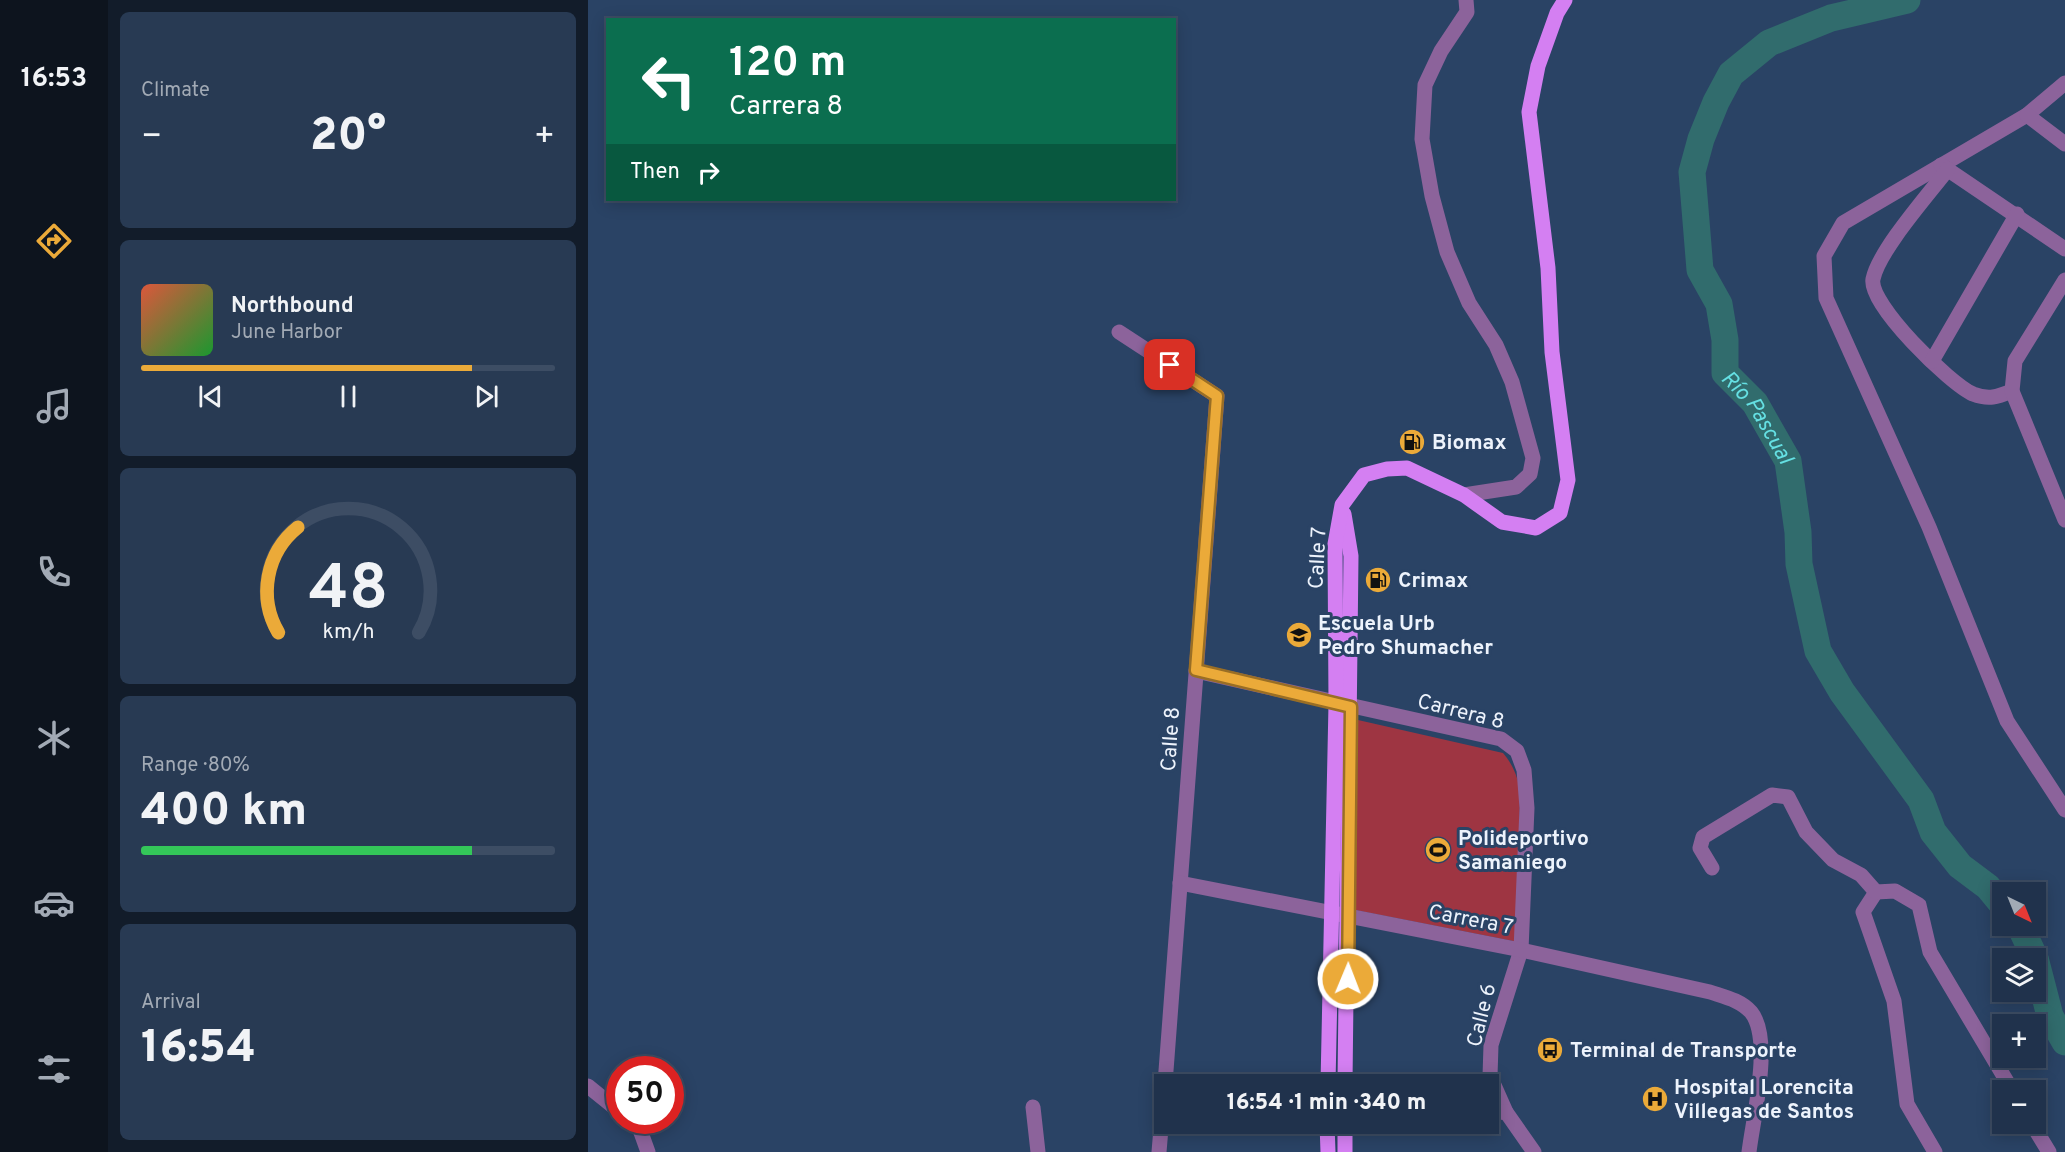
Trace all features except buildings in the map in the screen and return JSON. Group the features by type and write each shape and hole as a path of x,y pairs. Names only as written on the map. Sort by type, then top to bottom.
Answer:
{"main road":[{"path":"1464,495 1502,522 1536,528 1560,513 1568,480 1552,352 1548,268 1529,112 1538,66 1561,6"},
{"name":"Calle 7","path":"1346,1074 1349,916 1343,706 1335,544 1342,505 1364,475 1387,469 1407,468 1464,495"},
{"name":"Calle 7","path":"1328,1074 1331,913 1343,706"},
{"path":"1327,1134 1328,1152"},
{"path":"1345,1134 1345,1152"}],"street":[{"path":"1464,495 1516,487 1530,474 1533,458 1512,382 1496,345 1469,303 1447,252 1432,196 1422,139 1425,85 1441,51 1467,12 1466,0"},
{"path":"2065,83 2027,115 1944,167 1843,223 1824,256 1826,298 1929,527 2007,721 2059,786 2065,810"},
{"path":"2027,115 2065,144"},
{"path":"1944,167 2017,214 2065,249"},
{"path":"1944,167 1885,253 1873,278 1873,288 1885,309 1932,361 1971,393 1993,399 2012,391"},
{"path":"1932,361 2017,214"},
{"path":"2065,280 2015,361 2012,391 2065,520"},
{"name":"Calle 8","path":"1119,332 1217,396 1166,1074"},
{"name":"Carrera 8","path":"1196,670 1343,706 1501,739 1517,751 1524,770 1527,808 1521,950"},
{"path":"1712,868 1700,848 1703,837 1757,801 1772,795 1788,797 1806,832 1833,860 1861,875 1876,892"},
{"name":"Carrera 7","path":"1180,883 1521,950 1710,992 1738,1002 1750,1011 1756,1020 1762,1043 1749,1152"},
{"path":"1876,892 1895,891 1919,905 1930,952 2006,1080"},
{"path":"1876,892 1863,912 1894,1001 1907,1104 1935,1152"},
{"name":"Calle 6","path":"1521,950 1499,1013 1491,1045 1490,1076 1506,1112 1534,1152"},
{"path":"588,1086 606,1101"},
{"path":"1033,1107 1038,1152"},
{"path":"1499,1112 1506,1112"},
{"path":"642,1134 648,1152"},
{"path":"1160,1152 1162,1134"},
{"path":"2038,1134 2049,1152"}],"shaded area":[{"name":"Polideportivo Samaniego","path":"1358,720 1503,753 1506,757 1514,770 1520,790 1518,942 1355,910"}],"waterway":[{"name":"Río Pascual","path":"1907,0 1831,18 1769,43 1731,74 1716,102 1701,139 1692,172 1700,270 1719,304 1725,340 1725,373 1755,403 1788,461 1798,532 1799,564 1818,651 1842,692 1921,800 1933,832 1960,866 1992,892"},
{"name":"Río Pascual","path":"2025,936 2030,948"},
{"name":"Río Pascual","path":"2046,1001 2050,1016 2065,1042"}],"place":[{"name":"Biomax","path":"1412,442"},
{"name":"Crimax","path":"1378,580"},
{"name":"Escuela Urb Pedro Shumacher","path":"1299,635"},
{"name":"Polideportivo Samaniego","path":"1438,850"},
{"name":"Terminal de Transporte","path":"1550,1050"},
{"name":"Hospital Lorencita Villegas de Santos","path":"1655,1099"}],"route":[{"path":"1170,365 1217,396 1196,670 1351,707 1348,979"}]}
